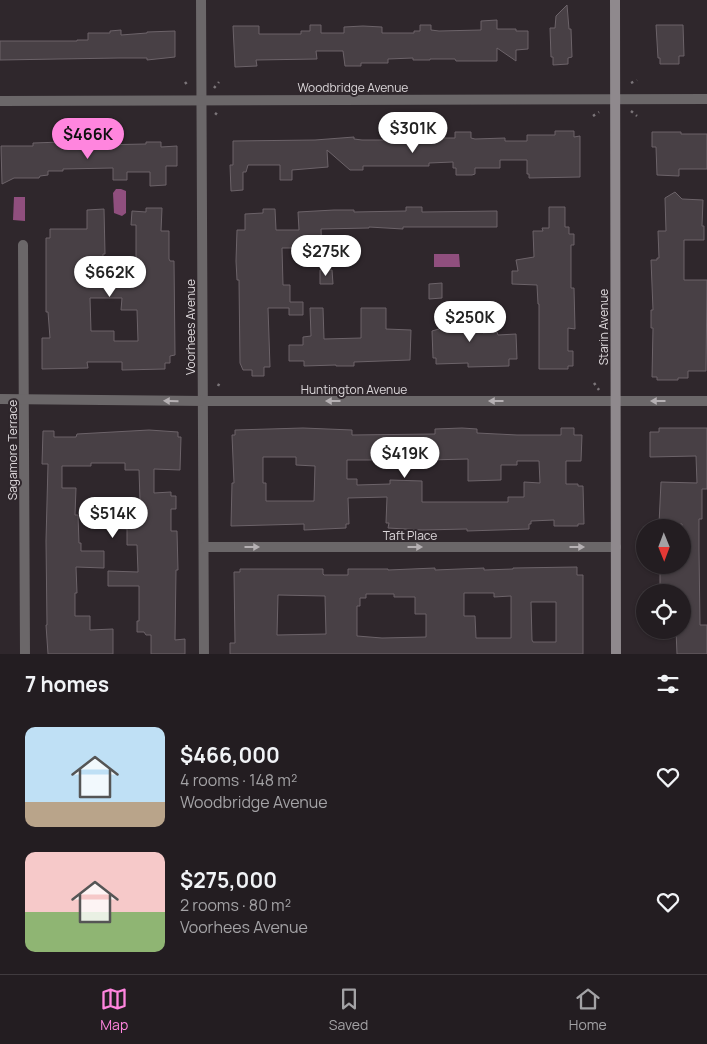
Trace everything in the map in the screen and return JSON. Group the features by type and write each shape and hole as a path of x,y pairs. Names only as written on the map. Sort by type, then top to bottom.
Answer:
{"street":[{"name":"Voorhees Avenue","path":"201,0 204,654"},
{"name":"Starin Avenue","path":"615,0 616,654"},
{"name":"Woodbridge Avenue","path":"0,101 707,99"},
{"name":"Sagamore Terrace","path":"23,245 25,654"},
{"name":"Huntington Avenue","path":"0,398 203,401 707,401"},
{"name":"Taft Place","path":"204,547 616,547"}],"path":[{"path":"631,83 637,80"},
{"path":"186,82 190,88"},
{"path":"214,88 219,82"},
{"path":"631,111 637,116"},
{"path":"593,116 598,112"},
{"path":"215,113 220,117"},
{"path":"218,386 220,382"},
{"path":"594,383 599,388"}],"shaded area":[{"path":"116,189 126,191 126,213 122,216 114,213 113,193"},
{"path":"14,197 25,197 25,221 13,220"},
{"path":"434,254 459,254 460,267 434,267"}],"building":[{"path":"567,5 569,29 571,29 572,57 568,58 568,64 553,65 550,28 555,28 556,16"},
{"path":"497,20 497,29 528,31 528,49 516,50 516,61 497,48 497,61 413,60 413,58 388,59 388,63 361,63 361,66 345,66 343,51 316,51 317,59 256,60 257,66 235,67 233,26 259,26 259,34 301,34 301,31 310,31 310,25 321,25 321,33 344,33 344,27 363,26 382,27 382,33 414,33 414,31 420,31 420,25 431,25 431,30 439,31 481,30 481,21"},
{"path":"656,25 683,25 684,56 679,56 679,64 660,64"},
{"path":"121,30 121,35 175,31 175,57 147,60 147,58 119,58 0,60 0,41 88,40 88,33 110,33 110,31"},
{"path":"555,131 574,131 574,137 580,136 580,177 529,178 529,174 527,174 527,160 500,160 500,168 475,168 475,174 472,175 456,175 456,168 453,168 453,162 429,163 429,166 363,166 363,170 350,170 327,150 328,167 292,170 292,180 280,180 280,165 248,165 246,172 243,172 243,190 231,191 230,165 233,165 233,141 315,140 354,137 354,139 362,140 409,140 409,138 455,138 455,132 471,132 471,138 475,139 505,138 505,141 527,141 527,135 555,135"},
{"path":"652,132 707,134 707,169 679,169 679,176 657,175 656,147 652,147"},
{"path":"62,142 62,144 96,143 96,145 161,142 161,147 177,146 177,166 166,166 166,185 150,186 150,172 127,172 127,180 113,180 113,168 48,171 48,175 40,176 39,178 14,178 2,184 1,146 33,146 33,143"},
{"path":"675,192 682,199 703,200 702,226 704,226 704,240 684,240 684,280 707,280 706,371 688,371 688,378 678,378 678,380 657,380 657,377 652,377 653,328 651,328 651,310 653,310 651,260 659,258 658,231 666,231 665,198"},
{"path":"406,207 422,207 422,212 497,211 497,227 321,229 322,256 306,256 306,248 282,248 283,285 290,285 290,302 303,302 303,315 289,315 289,308 268,308 270,367 264,367 264,376 252,376 252,370 243,370 240,363 239,280 237,280 236,261 237,230 245,230 245,214 263,213 263,209 275,209 276,230 299,230 298,212 334,210 354,210 354,212 406,211"},
{"path":"549,207 565,207 565,227 569,227 569,234 574,234 574,245 571,245 571,288 574,288 575,329 568,328 568,351 573,351 573,366 568,366 568,369 539,369 539,304 537,285 512,284 512,271 518,271 516,260 534,257 533,231 543,231 542,228 549,228"},
{"path":"146,208 162,208 161,231 169,231 169,259 174,261 175,355 170,356 170,363 165,363 165,369 122,370 122,362 87,362 88,368 42,369 42,338 50,338 48,312 46,312 46,238 50,238 50,229 87,229 87,210 104,209 105,254 103,254 103,283 125,283 125,259 136,259 136,225 131,225 132,211 146,212","holes":["90,298 122,298 121,310 137,310 138,341 114,341 114,331 91,331"]},
{"path":"320,270 332,270 333,284 320,284"},
{"path":"442,283 442,298 429,299 429,284"},
{"path":"452,305 452,321 479,319 483,333 497,332 498,335 516,334 517,359 509,359 509,366 468,367 468,363 436,364 436,358 433,358 432,331 439,329 439,306"},
{"path":"310,308 323,308 324,339 361,338 361,308 386,308 386,329 411,330 410,360 354,362 354,366 304,366 304,361 289,361 289,345 303,345 303,337 311,336"},
{"path":"303,428 352,430 352,435 435,434 435,429 462,428 477,429 477,433 561,435 561,428 574,428 574,435 582,435 581,461 566,461 566,484 583,486 584,524 578,524 578,526 554,526 554,520 531,521 529,529 467,531 467,529 422,530 388,528 389,523 386,523 387,497 348,498 349,524 346,524 346,528 304,530 304,524 231,526 232,483 234,483 232,435 235,435 235,430","holes":["263,457 296,457 296,465 315,466 314,501 266,501 266,483 263,483","405,457 428,457 428,460 468,459 468,481 501,480 501,465 517,465 517,461 539,461 540,483 524,482 524,497 508,497 508,502 422,502 422,481 390,480 390,484 357,485 357,479 347,479 347,460 405,460"]},
{"path":"659,428 707,428 707,489 702,489 702,519 699,519 699,551 700,625 707,625 707,654 677,654 676,639 691,639 691,584 660,584 660,574 691,574 691,519 659,519 661,482 697,483 696,456 650,457 650,432 659,432"},
{"path":"149,430 178,432 178,437 181,437 180,470 154,469 154,493 171,492 171,496 176,496 176,509 171,509 171,531 177,531 178,570 176,570 175,640 185,639 185,654 151,654 151,635 137,632 137,621 139,621 139,586 108,586 108,571 138,572 137,545 127,545 127,529 108,528 109,514 107,514 107,501 140,501 139,470 125,470 125,463 91,463 91,466 62,466 62,488 76,488 75,515 78,515 81,551 104,551 104,568 76,567 77,593 75,593 75,616 90,616 90,630 113,629 113,654 48,654 46,541 48,464 42,464 43,431 54,431 54,437 76,437 77,434"},
{"path":"577,567 577,575 583,575 583,654 230,654 230,643 235,643 234,572 240,572 240,569 323,569 324,575 348,575 348,569 435,568 435,570 484,568 484,570","holes":["464,593 494,593 494,597 511,596 511,638 476,638 475,616 464,616","366,594 394,594 394,597 415,597 415,614 426,614 426,637 382,638 357,636 357,606 360,606 360,598 366,598","278,595 325,596 326,634 277,635","531,602 556,602 556,642 533,642"]}]}
